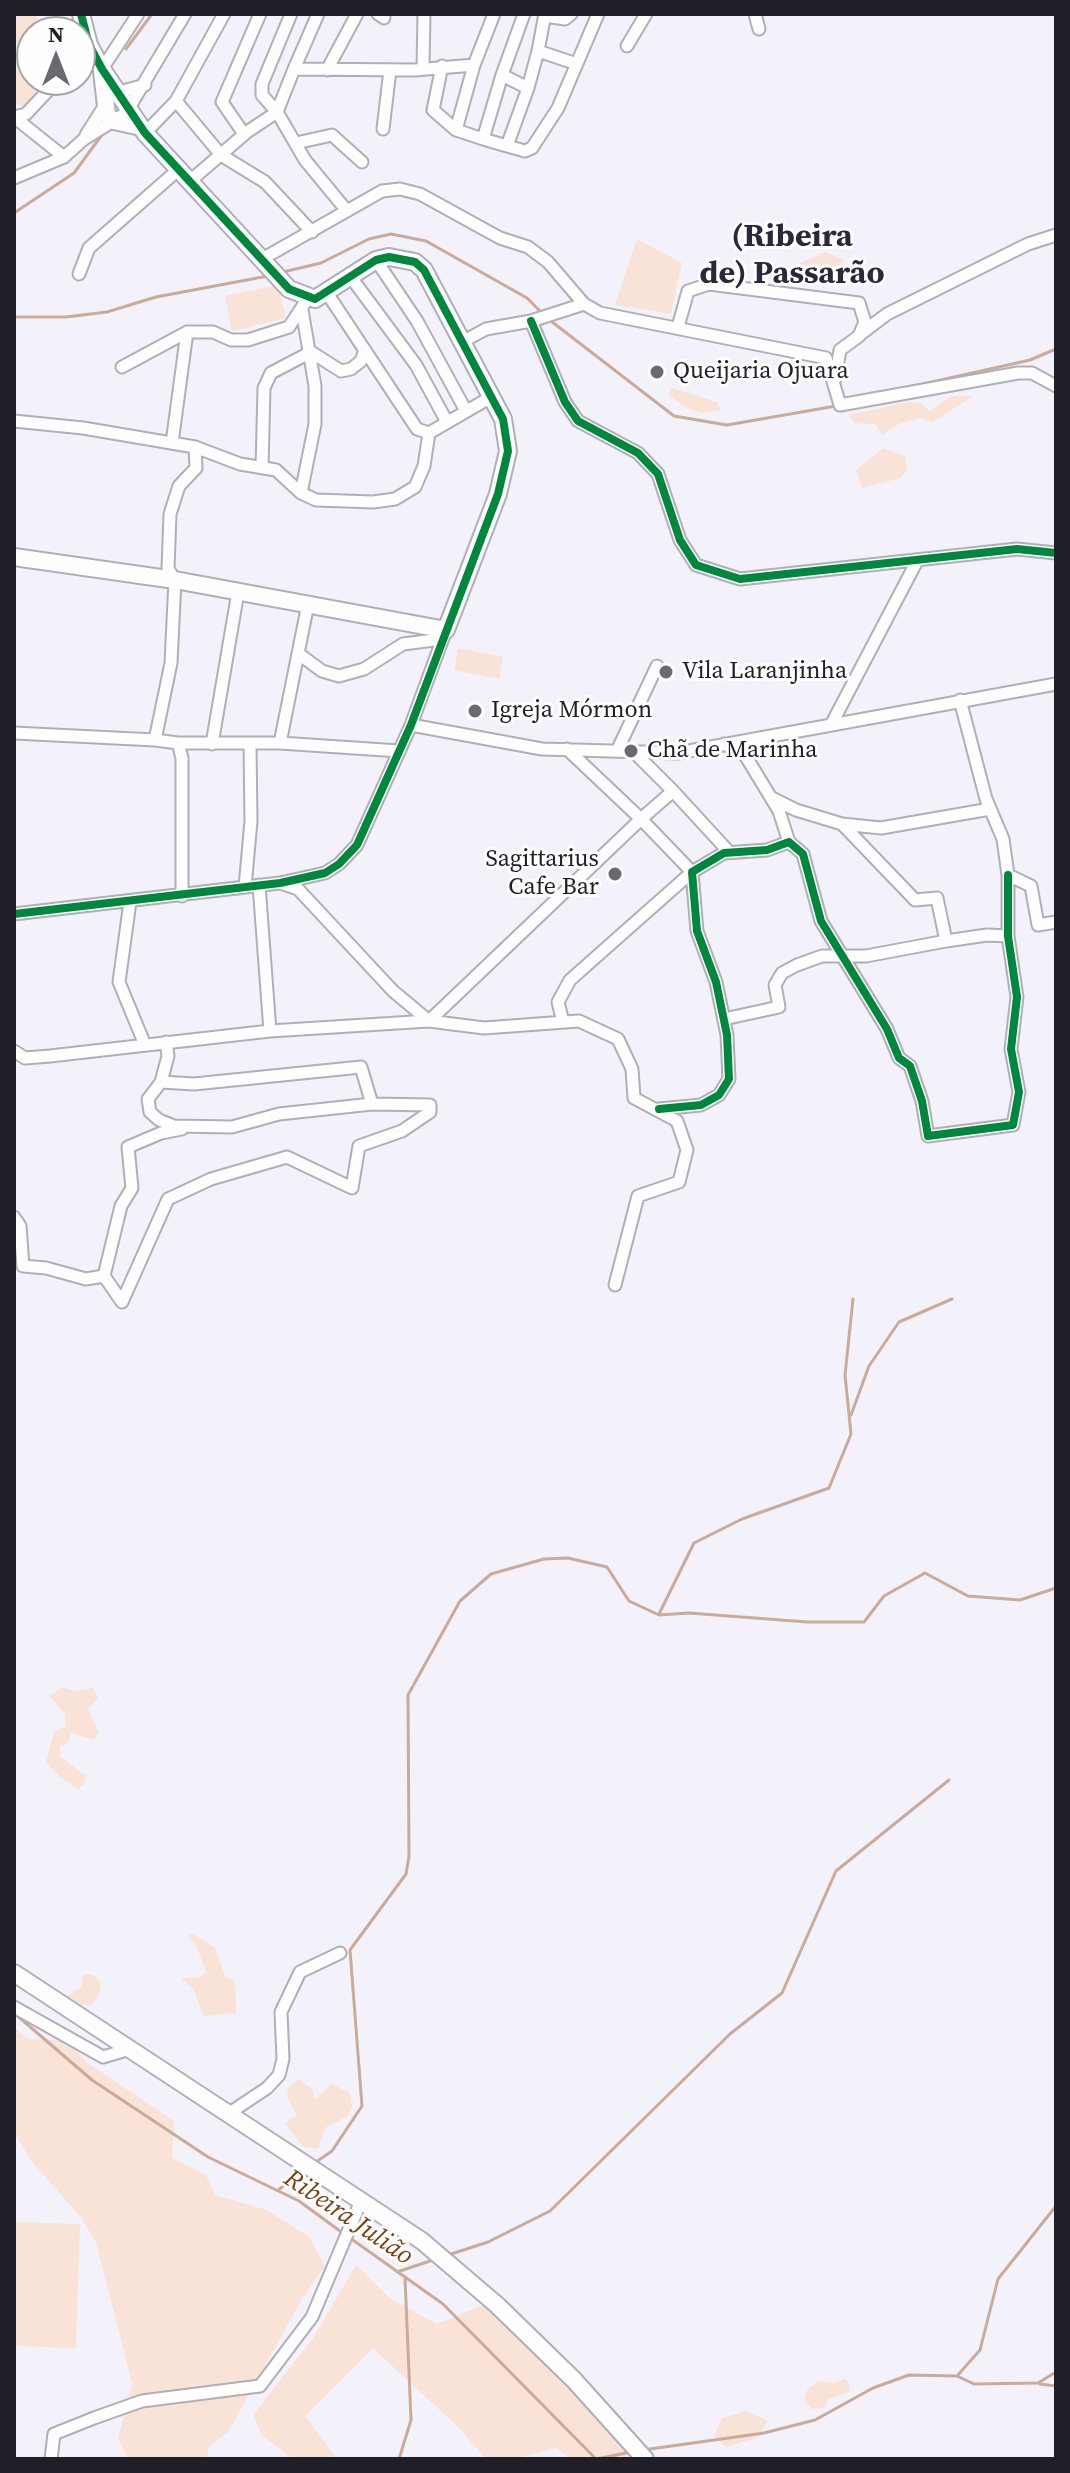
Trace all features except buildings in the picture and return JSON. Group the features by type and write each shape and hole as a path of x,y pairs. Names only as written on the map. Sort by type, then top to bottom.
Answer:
{"street":[{"path":"138,14 102,69 104,106 114,121 143,130"},
{"path":"14,178 64,157 84,139 130,108 185,14"},
{"path":"143,130 176,101 224,14"},
{"path":"244,134 222,102 260,14"},
{"path":"291,14 261,91 305,160 347,211"},
{"path":"79,274 89,248 184,175 221,155 244,134 277,112 318,14"},
{"path":"327,70 357,14"},
{"path":"423,67 424,14"},
{"path":"456,130 474,65 494,14"},
{"path":"483,139 524,14"},
{"path":"507,146 528,88 545,15 565,19 571,14"},
{"path":"442,66 433,110 456,130 525,151 532,148 558,108 598,14"},
{"path":"627,46 646,14"},
{"path":"755,14 759,29"},
{"path":"538,51 577,64"},
{"path":"96,62 143,130 305,303 315,424 301,493"},
{"path":"294,69 390,70 474,65"},
{"path":"383,129 390,70"},
{"path":"502,75 528,88"},
{"path":"84,139 108,98 118,91 145,85"},
{"path":"43,96 26,114 14,117 64,157"},
{"path":"176,101 221,155 265,182 312,232"},
{"path":"296,143 332,135 362,162"},
{"path":"264,261 382,191 400,189 420,194 500,238 528,247 548,262 584,304 600,313 826,358 840,405 1018,373 1032,373 1056,386"},
{"path":"836,389 835,373 840,350 887,314 1028,244 1056,235"},
{"path":"14,914 280,883 325,873 348,855 357,845 411,725 506,466 508,436 464,341 424,270 404,258 376,260 327,293 305,303 289,327 248,340 231,340 213,332 187,332 122,367"},
{"path":"376,260 417,321 466,411"},
{"path":"350,276 416,365 447,422"},
{"path":"678,327 688,291 709,284 859,303 865,322 859,336"},
{"path":"327,293 417,429 429,433 491,397"},
{"path":"464,341 486,329 531,321 584,304"},
{"path":"531,321 565,402 578,421 638,453 658,474 680,540 696,565 740,579 1017,549 1056,553"},
{"path":"172,443 187,332"},
{"path":"311,352 341,371 351,369 361,361 365,350"},
{"path":"262,468 264,388 271,373 311,352"},
{"path":"14,421 83,428 195,447 240,464 276,470 301,493 316,500 395,499 415,487 424,466 429,433"},
{"path":"155,740 171,663 175,580 168,569 170,514 179,486 196,468 195,447"},
{"path":"14,557 175,580 308,604 444,635"},
{"path":"831,725 917,561"},
{"path":"212,744 238,592"},
{"path":"280,743 308,604"},
{"path":"299,654 322,671 339,676 364,669 403,644 444,635"},
{"path":"617,751 657,666"},
{"path":"411,725 542,749 678,753 1055,683"},
{"path":"723,744 745,755 772,798 789,842 803,854 821,921 887,1029 899,1058 910,1066 928,1136 1013,1125 1019,1092 1011,1049 1017,997 1008,936 1008,875 1003,839 990,809 960,700"},
{"path":"14,733 178,743 280,743 399,751"},
{"path":"178,743 182,758 182,896"},
{"path":"245,887 251,821 250,744"},
{"path":"567,749 692,872 697,931 716,982 724,1019 729,1079 719,1095 701,1105 659,1109"},
{"path":"635,753 729,852"},
{"path":"429,1021 673,791"},
{"path":"772,798 796,810 842,824 881,828 990,809"},
{"path":"842,824 915,900 937,898 946,941"},
{"path":"563,1022 558,1002 570,980 692,872 729,852 767,850 789,842"},
{"path":"1008,875 1031,886 1038,925 1056,922"},
{"path":"280,883 304,896 393,991 429,1021"},
{"path":"259,885 270,1031"},
{"path":"130,902 119,982 145,1045"},
{"path":"724,1019 779,1007 775,985 782,973 822,956 866,956 946,941 1008,936"},
{"path":"388,1023 399,1012 393,991"},
{"path":"14,1051 25,1058 270,1031 388,1023 429,1021 484,1028 579,1021 618,1039 632,1069 634,1098 677,1121 687,1150 679,1182 638,1196 615,1285"},
{"path":"166,1042 168,1056 161,1082 148,1099 150,1112 159,1120 189,1127"},
{"path":"161,1082 194,1084 361,1067 372,1104"},
{"path":"372,1104 430,1105 430,1112 402,1131 359,1146 352,1188 287,1157 211,1179 168,1199 122,1302 104,1276 121,1206 132,1188 128,1147 161,1133 189,1127 232,1127 279,1114 372,1104"},
{"path":"14,1217 20,1226 23,1266 46,1268 86,1279 104,1276"},
{"path":"228,2114 267,2088 279,2075 283,2059 281,2012 300,1972 340,1953"},
{"path":"14,1973 422,2241 497,2305 574,2380 645,2459"},
{"path":"14,2007 103,2057 130,2049"},
{"path":"51,2459 54,2434 142,2401 260,2386 312,2317 361,2201"}],"shaded area":[{"path":"14,14 32,14 35,16 16,16 16,96 33,96 23,108 14,101"},
{"path":"637,239 682,263 671,314 615,305"},
{"path":"825,252 845,260 831,278 822,277 818,264 807,270 793,266"},
{"path":"278,285 286,318 232,331 225,296"},
{"path":"672,388 717,402 721,410 701,413 684,407 668,394"},
{"path":"951,396 973,396 933,422 920,418 899,424 882,435 875,424 854,423 849,415 908,402 921,403 930,411"},
{"path":"883,448 905,456 907,470 901,478 862,488 856,470"},
{"path":"458,648 503,657 499,679 454,670"},
{"path":"62,1687 75,1691 92,1688 99,1698 88,1709 99,1732 94,1740 71,1733 67,1744 60,1746 61,1757 86,1776 84,1784 78,1789 62,1779 46,1762 54,1732 66,1726 65,1714 50,1696"},
{"path":"192,1933 215,1948 225,1977 235,1981 236,2013 203,2016 194,1990 181,1978 202,1977 206,1972 196,1945 187,1936"},
{"path":"91,1974 100,1981 100,1992 92,2005 75,2005 66,1997 81,1987 83,1975"},
{"path":"14,2027 27,2039 70,2041 86,2062 174,2121 172,2158 206,2175 215,2195 267,2210 309,2237 325,2266 302,2299 228,2432 209,2447 207,2459 129,2459 118,2439 132,2383 96,2242 80,2216 33,2163 14,2133"},
{"path":"299,2079 313,2090 314,2100 332,2084 350,2093 352,2107 348,2116 326,2127 318,2149 303,2147 285,2123 297,2115 287,2097 288,2088"},
{"path":"14,2222 80,2224 76,2348 14,2346"},
{"path":"356,2265 391,2299 437,2324 483,2305 591,2406 636,2459 571,2459 556,2448 514,2459 486,2459 459,2428 373,2348 305,2416 337,2459 292,2459 261,2434 253,2415 313,2338"},
{"path":"844,2379 849,2382 849,2392 829,2399 824,2408 812,2409 804,2401 807,2390 818,2381 834,2383"},
{"path":"747,2411 768,2421 759,2437 726,2447 714,2436 722,2418"}],"waterway":[{"path":"126,49 152,14"},
{"path":"14,213 74,173 104,132"},
{"path":"283,272 321,263 369,239 391,234 426,241 527,298 542,313"},
{"path":"14,317 66,317 107,312 156,297 268,276"},
{"path":"547,318 674,416 727,425 836,406"},
{"path":"905,388 1030,360 1056,349"},
{"path":"659,1614 694,1543 742,1519 829,1488 851,1434 845,1375 853,1299"},
{"path":"851,1415 869,1366 899,1322 952,1299"},
{"path":"316,2162 332,2151 362,2106 350,1950 406,1874 409,1856 408,1695 460,1601 491,1574 544,1559 568,1558 607,1567 629,1601 659,1615 689,1613 807,1622 864,1622 884,1596 925,1573 968,1596 1020,1600 1056,1588"},
{"path":"448,2255 488,2242 550,2211 730,2034 782,1993 836,1871 949,1780"},
{"name":"Ribeira Julião","path":"14,2013 92,2080 208,2157 299,2201 344,2234"},
{"path":"278,2190 303,2172"},
{"path":"643,2450 764,2433 815,2420 873,2388 909,2375 957,2376 980,2350 998,2279 1056,2206"},
{"name":"Ribeira Julião","path":"350,2238 443,2304 596,2459"},
{"path":"397,2272 433,2260"},
{"path":"399,2459 411,2420 405,2278"},
{"path":"957,2376 974,2384 1038,2383 1056,2372"},
{"path":"1040,2384 1056,2386"},
{"path":"596,2459 631,2452"}],"cycle path":[{"path":"14,914 280,883 325,873 339,864 357,845 411,725 498,494 508,451 503,419 424,270 415,262 389,257 376,260 315,299 289,289 145,133 89,45 81,14"},
{"path":"531,321 565,402 578,421 638,453 658,474 680,540 696,565 740,579 1017,549 1056,553"},
{"path":"659,1109 701,1105 719,1095 729,1079 727,1035 716,982 697,931 692,872 724,853 767,850 789,842 803,854 821,921 887,1029 899,1058 910,1066 922,1101 928,1136 1013,1125 1019,1092 1011,1049 1017,997 1008,936 1008,875"}],"place":[{"name":"Queijaria Ojuara","path":"657,372"},
{"name":"Vila Laranjinha","path":"666,672"},
{"name":"Igreja Mórmon","path":"475,711"},
{"name":"Chã de Marinha","path":"631,751"},
{"name":"Sagittarius Cafe Bar","path":"615,874"}],"district":[{"name":"(Ribeira de) Passarão","path":"792,256"}]}
